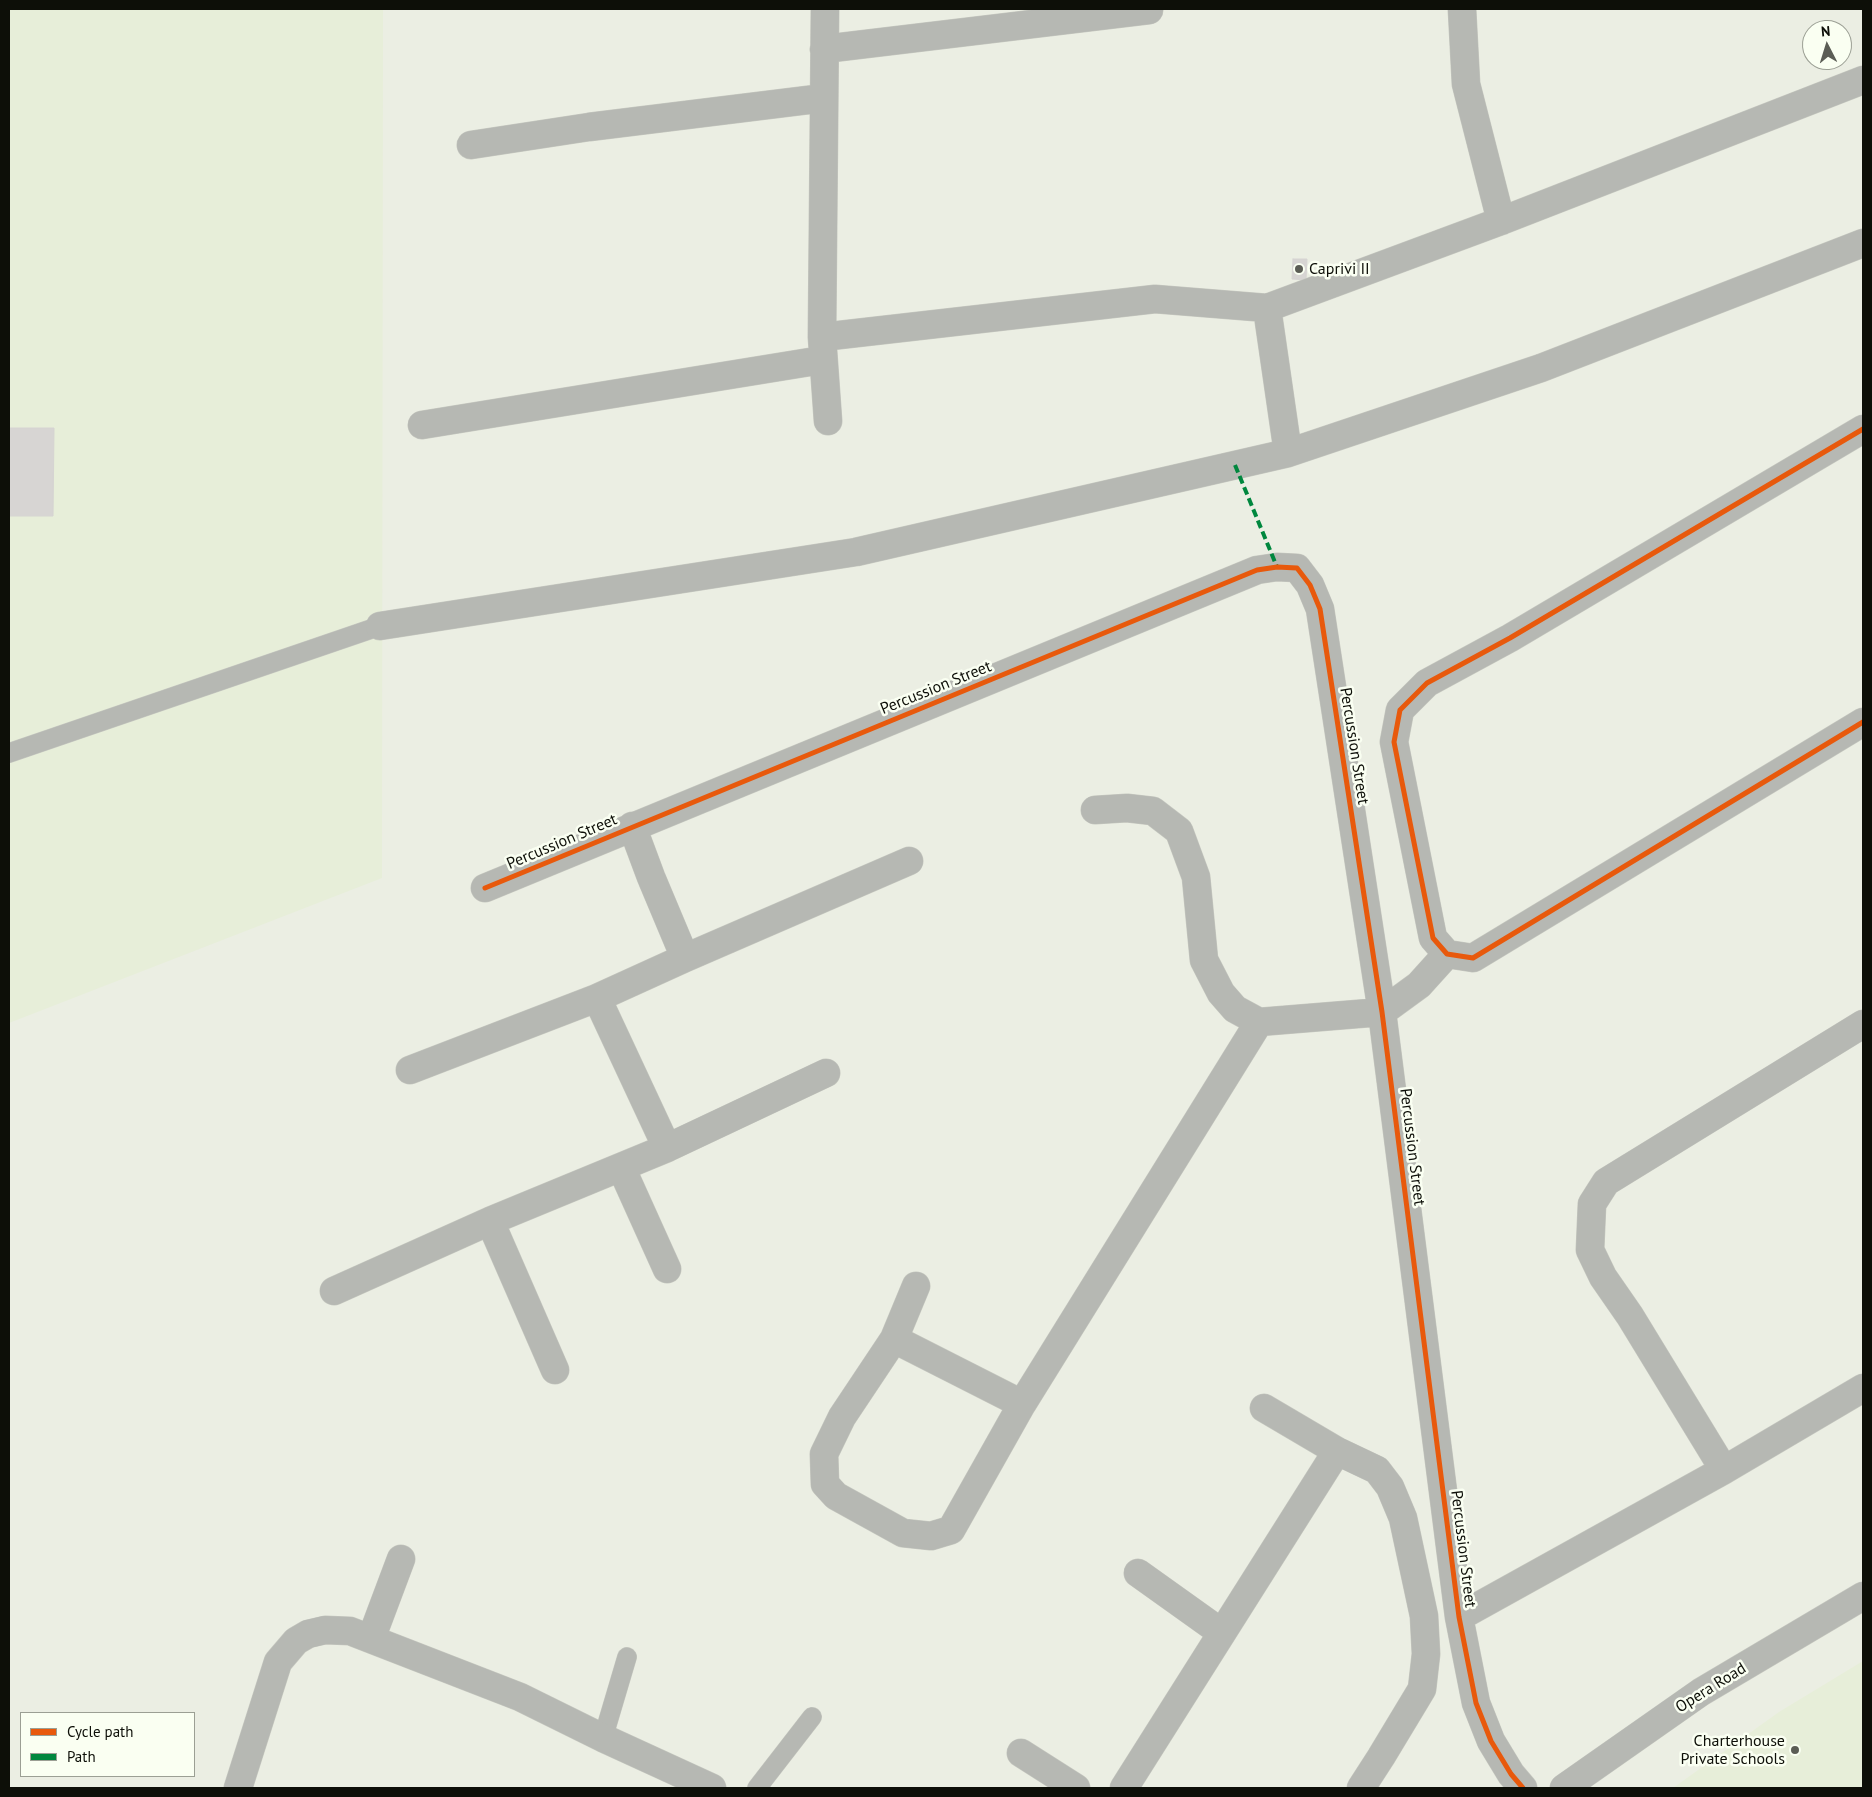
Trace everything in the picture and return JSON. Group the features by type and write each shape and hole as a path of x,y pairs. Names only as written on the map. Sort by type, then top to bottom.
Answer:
{"street":[{"path":"825,9 822,349 828,421"},
{"path":"1462,9 1466,84 1501,221"},
{"path":"824,49 1149,10"},
{"path":"422,425 822,349 1155,299 1267,308 1501,221 1863,80"},
{"path":"471,145 590,127 824,98"},
{"path":"380,626 856,552 1288,454 1541,368 1863,243"},
{"path":"1267,308 1288,454"},
{"path":"1863,429 1510,638 1427,683 1400,710 1394,742 1432,938 1447,954 1473,958 1863,722"},
{"name":"Percussion Street","path":"486,888 632,826 1257,570 1277,567 1297,568 1310,585 1320,609 1382,1012 1459,1617 1476,1703 1491,1741 1511,1774 1523,1788"},
{"path":"1095,810 1127,808 1153,811 1179,831 1196,877 1204,960 1220,993 1235,1008 1259,1022 1382,1012 1419,985 1447,954"},
{"path":"632,826 685,958"},
{"path":"410,1070 598,998 685,958 909,862"},
{"path":"598,998 667,1148"},
{"path":"916,1286 894,1340 842,1416 824,1454 825,1484 836,1496 903,1532 931,1536 951,1530 1022,1404 1259,1022"},
{"path":"1724,1470 1630,1316 1603,1278 1590,1250 1592,1204 1606,1182 1863,1024"},
{"path":"334,1291 490,1221 667,1148 826,1073"},
{"path":"620,1167 667,1268"},
{"path":"490,1221 555,1370"},
{"path":"894,1340 1022,1404"},
{"path":"1459,1617 1724,1470 1863,1388"},
{"path":"1264,1408 1337,1451 1377,1470 1390,1487 1404,1518 1424,1616 1426,1654 1422,1689 1382,1757 1361,1788"},
{"path":"1124,1788 1337,1451"},
{"path":"371,1639 401,1559"},
{"path":"1138,1573 1222,1633"},
{"name":"Opera Road","path":"1564,1788 1701,1692 1863,1596"},
{"path":"238,1788 278,1662 296,1641 308,1634 325,1630 350,1632 371,1639 520,1697 603,1738 712,1788"},
{"path":"1021,1753 1076,1788"}],"lane":[{"path":"9,753 380,626"},
{"path":"603,1738 626,1657"},
{"path":"757,1788 812,1717"}],"shaded area":[{"path":"9,9 383,9 382,878 9,1023"},
{"name":"Charterhouse Private Schools","path":"1863,1661 1863,1788 1673,1788 1779,1712"}],"building":[{"name":"Caprivi II","path":"1293,259 1307,259 1306,280 1292,279"},
{"path":"9,428 54,428 53,516 9,516"}],"marked path":[{"path":"1235,465 1277,567"}],"cycle path":[{"path":"1863,429 1510,638 1427,683 1400,710 1394,742 1433,938 1447,954 1473,958 1863,722"},
{"path":"485,888 1257,570 1277,567 1297,568 1310,585 1320,609 1382,1012 1459,1617 1476,1703 1491,1741 1511,1774 1523,1788"}],"place":[{"name":"Caprivi II","path":"1299,269"},
{"name":"Charterhouse Private Schools","path":"1795,1750"}]}
